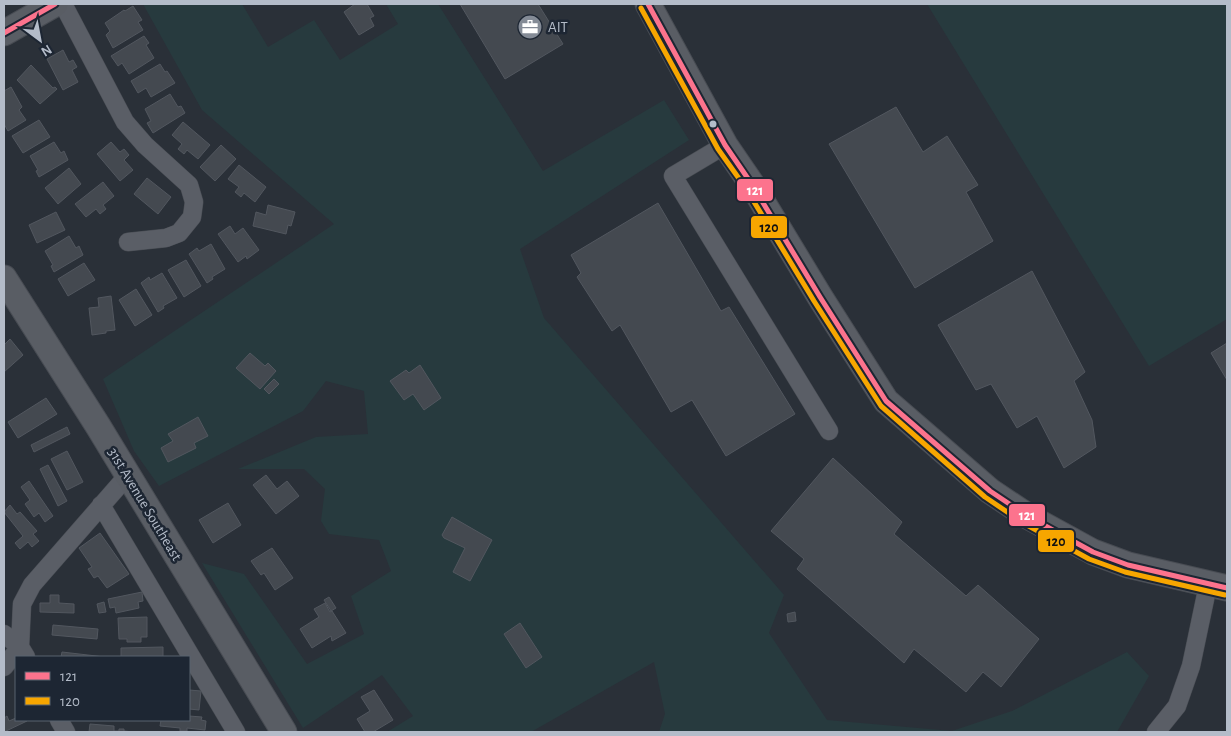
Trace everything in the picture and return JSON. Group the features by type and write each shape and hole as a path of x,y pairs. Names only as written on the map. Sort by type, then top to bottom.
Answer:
{"street":[{"path":"4,33 55,4"},
{"path":"63,4 125,122 144,145 189,185 194,202 192,217 179,233 166,238 128,242"},
{"path":"648,4 725,145 751,183 886,401 990,491 1029,517 1093,552 1128,565 1218,586 1177,706 1156,732"},
{"path":"725,145 674,176 829,431"},
{"name":"31st Avenue Southeast","path":"4,278 128,476 284,732"},
{"path":"23,652 22,604 29,592 101,505 128,476"},
{"path":"101,505 236,732"},
{"path":"4,634 23,652"},
{"path":"4,667 15,658"},
{"path":"60,721 66,732"}],"green space":[{"path":"143,4 242,4 268,47 314,20 340,60 398,24 386,4 438,4 543,171 664,100 689,140 520,249 544,318 784,595 769,633 827,720 952,731 1012,711 1127,652 1149,676 1117,732 659,732 665,714 654,662 531,732 387,732 413,716 382,675 303,728 202,563 244,574 307,664 364,634 351,596 391,571 379,540 329,534 321,521 325,489 304,469 238,469 316,437 368,434 364,391 326,381 303,411 159,486 134,451 103,379 334,224 202,110"},
{"path":"927,4 1227,4 1227,319 1149,366"}],"building":[{"path":"355,4 367,4 374,16 370,18 374,26 359,35 344,12"},
{"path":"460,4 538,4 563,44 505,79"},
{"path":"133,6 142,20 138,22 143,30 113,48 106,35 110,31 105,23"},
{"path":"144,36 149,43 146,45 154,58 129,74 122,63 118,66 111,56"},
{"path":"63,50 69,62 73,60 77,67 72,70 78,82 63,90 47,59"},
{"path":"160,64 175,83 151,97 146,88 138,93 131,81"},
{"path":"31,65 53,88 57,89 40,104 17,80"},
{"path":"11,87 22,107 19,110 26,120 8,131 4,124 4,91"},
{"path":"170,94 178,107 181,106 185,113 153,133 147,123 151,121 145,109"},
{"path":"896,107 923,152 947,136 978,185 966,192 993,241 915,288 829,144"},
{"path":"39,120 50,137 23,153 12,136"},
{"path":"183,122 210,145 198,159 187,150 184,154 178,149 182,144 172,135"},
{"path":"54,142 61,153 64,151 68,160 39,177 36,171 38,170 30,156"},
{"path":"111,142 120,152 124,149 129,155 124,160 133,170 120,181 97,154"},
{"path":"221,145 236,159 215,181 200,167"},
{"path":"239,165 266,187 255,202 244,193 241,197 235,192 239,187 228,179"},
{"path":"69,168 81,184 58,204 45,188"},
{"path":"147,178 171,197 158,214 134,194"},
{"path":"103,182 114,196 103,205 106,209 100,214 96,209 86,217 75,204"},
{"path":"658,203 721,311 729,307 795,414 726,456 692,400 671,412 620,325 612,331 577,277 581,273 571,255"},
{"path":"268,205 295,212 291,226 288,225 286,234 253,226 256,212 266,215"},
{"path":"56,212 65,230 37,243 29,225"},
{"path":"230,226 235,234 243,228 259,250 247,259 246,256 238,262 218,234"},
{"path":"69,236 76,248 79,246 83,255 54,272 51,266 53,265 45,251"},
{"path":"211,244 225,269 212,277 213,279 207,283 189,254 197,248 199,251"},
{"path":"186,260 201,286 184,297 168,270"},
{"path":"84,263 95,280 68,296 58,279"},
{"path":"1032,271 1085,372 1074,381 1092,420 1096,447 1064,468 1037,416 1017,428 991,384 976,390 938,325"},
{"path":"162,273 177,298 163,306 164,308 158,312 141,283 149,277 150,280"},
{"path":"136,289 152,315 135,326 119,300"},
{"path":"111,296 115,330 92,335 89,308 99,307 98,298"},
{"path":"10,339 23,355 4,372 4,345"},
{"path":"1227,343 1227,380 1211,353"},
{"path":"250,353 265,366 268,363 276,371 260,389 236,368"},
{"path":"420,365 441,398 424,410 413,394 404,400 390,381 406,370 409,373"},
{"path":"274,379 279,384 269,394 264,389"},
{"path":"46,398 57,414 18,438 8,422"},
{"path":"198,417 208,436 194,443 196,448 168,462 161,448 173,441 168,434"},
{"path":"67,427 70,434 34,452 31,445"},
{"path":"67,451 83,482 67,490 51,459"},
{"path":"833,458 902,522 894,534 966,596 978,585 1039,639 1001,687 983,672 966,692 914,649 904,663 797,569 804,559 771,531"},
{"path":"48,465 67,501 58,506 40,469"},
{"path":"266,475 277,489 287,481 299,496 276,514 253,485"},
{"path":"29,481 53,516 45,522 39,513 34,517 25,504 30,500 21,487"},
{"path":"228,503 241,525 213,543 199,520"},
{"path":"10,505 17,514 20,512 37,531 33,534 39,541 32,547 28,542 20,549 15,543 23,536 4,512"},
{"path":"452,517 492,540 470,581 453,572 465,548 444,538 442,535"},
{"path":"100,533 129,574 107,588 98,576 94,578 88,569 92,567 79,548"},
{"path":"272,548 293,578 275,590 264,573 261,575 251,561"},
{"path":"142,592 143,601 138,602 139,608 116,613 115,607 110,608 108,599"},
{"path":"50,595 59,595 59,603 74,604 74,613 40,612 40,603 50,603"},
{"path":"329,597 336,608 331,611 324,600"},
{"path":"104,602 106,612 99,613 97,604"},
{"path":"325,603 346,633 332,641 331,636 312,648 300,629 319,617 314,609"},
{"path":"795,612 796,621 788,622 787,614"},
{"path":"147,617 147,637 141,637 141,642 127,642 127,639 119,639 118,618"},
{"path":"520,623 542,657 526,668 504,634"},
{"path":"53,625 98,629 97,639 52,635"},
{"path":"163,647 163,656 121,656 121,648"},
{"path":"62,652 96,656 61,656"},
{"path":"190,690 201,691 199,710 190,709"},
{"path":"374,690 393,720 373,732 365,732 357,719 370,711 361,697"},
{"path":"7,716 9,721 15,718 15,721 27,721 4,732 4,718"},
{"path":"190,716 202,717 201,720 206,721 205,730 187,728 187,731 180,731 180,728 160,726 161,721 190,721"},
{"path":"90,724 114,726 114,731 124,729 124,731 134,732 89,732"}],"transit line":[{"name":"121","path":"4,33 55,4"},
{"name":"121","path":"648,4 725,145 751,183 886,401 990,491 1029,517 1093,552 1128,565 1227,588"},
{"name":"120","path":"641,8 718,149 745,187 814,301 881,406 985,497 1025,524 1089,559 1125,572 1225,595"}],"place":[{"name":"AIT","path":"530,27"}]}
